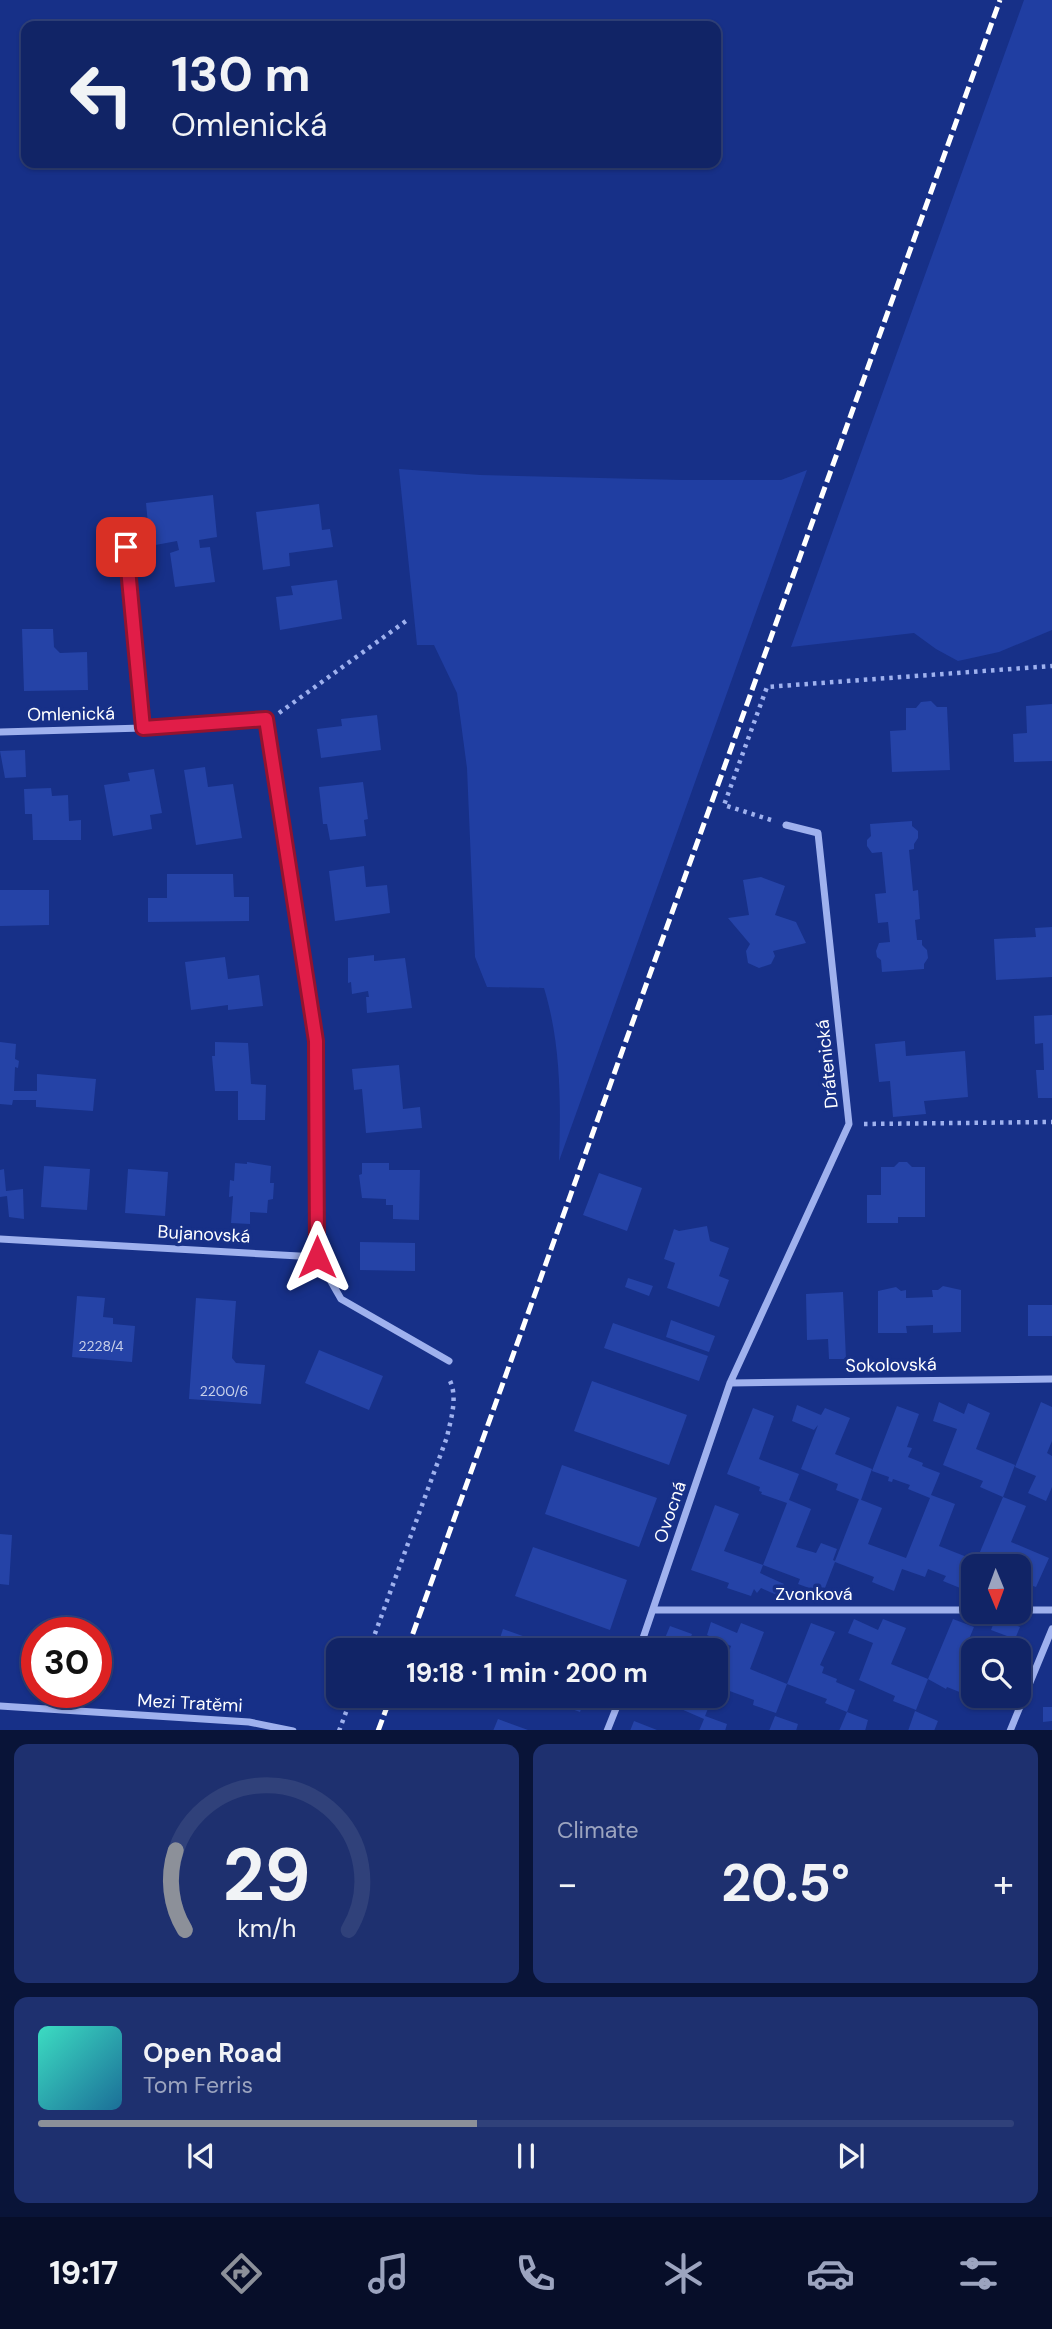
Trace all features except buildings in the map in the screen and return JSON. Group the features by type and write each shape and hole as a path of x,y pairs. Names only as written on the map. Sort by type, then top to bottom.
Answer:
{"street":[{"name":"Omlenická","path":"126,547 143,728"},
{"name":"Omlenická","path":"0,732 143,728 266,719"},
{"path":"266,719 316,1041 317,1257 341,1299 449,1361"},
{"name":"Drátenická","path":"730,1383 849,1124 818,833 786,825"},
{"name":"Bujanovská","path":"0,1239 317,1257"},
{"name":"Sokolovská","path":"730,1383 1052,1379"},
{"name":"Ovocná","path":"644,1638 730,1383"},
{"name":"Zvonková","path":"654,1610 961,1610"},
{"path":"1031,1610 1052,1611"},
{"path":"1010,1730 1052,1629"},
{"name":"Mezi Tratěmi","path":"0,1706 249,1722 288,1730"},
{"path":"607,1730 616,1708"}],"path":[{"path":"266,719 287,709 406,621"},
{"path":"786,825 723,805 766,687 1052,666"},
{"path":"849,1124 1052,1122"},
{"path":"373,1638 447,1437 454,1408 453,1384 444,1370 449,1361"},
{"path":"339,1730 348,1708"}],"shaded area":[{"path":"1024,0 1052,0 1052,630 999,652 958,661 914,633 791,647"},
{"path":"399,469 480,475 682,480 781,480 807,470 559,1161 560,1096 557,1052 544,988 487,987 475,957 467,768 457,693 434,645 417,645"}],"railway":[{"path":"411,1638 1000,0"},
{"path":"378,1730 387,1708"}],"route":[{"path":"126,547 143,728 266,719 316,1041 317,1257"}]}
